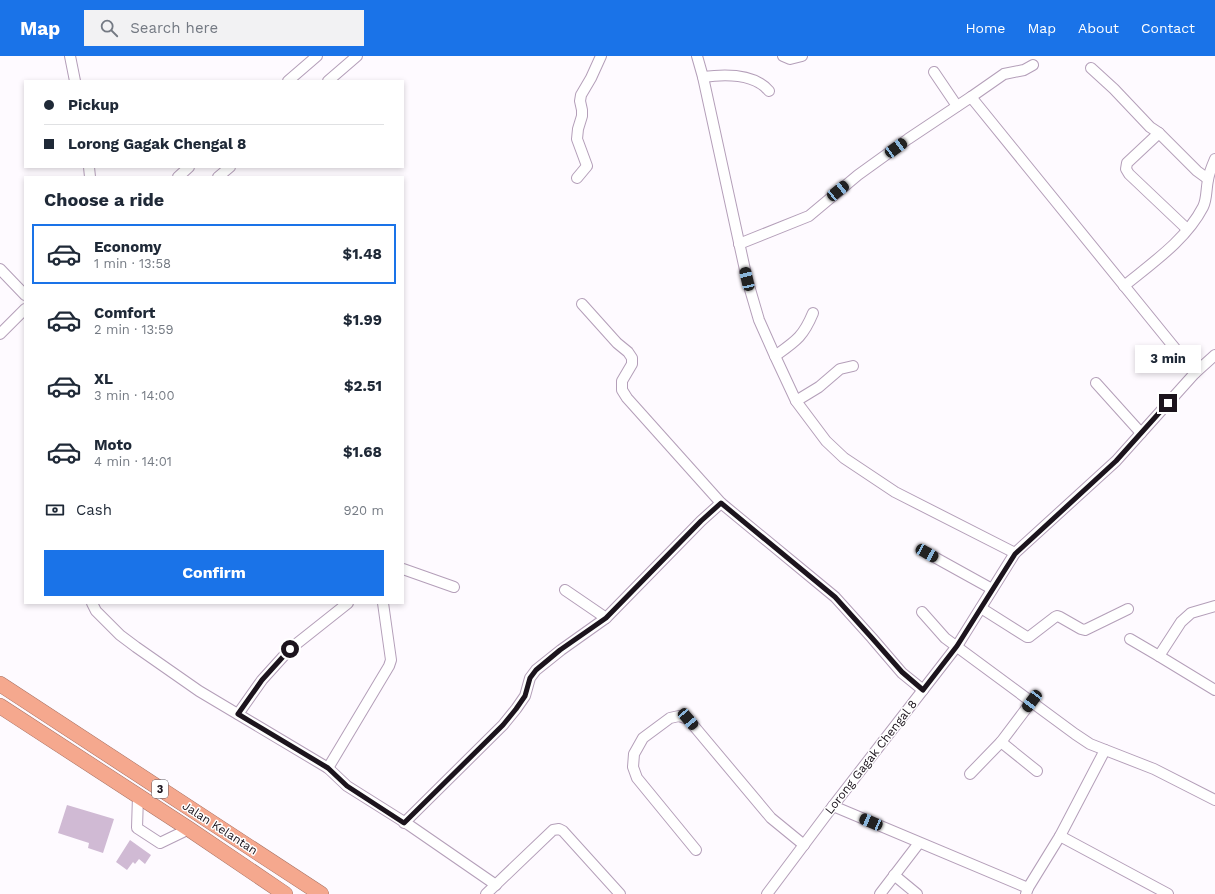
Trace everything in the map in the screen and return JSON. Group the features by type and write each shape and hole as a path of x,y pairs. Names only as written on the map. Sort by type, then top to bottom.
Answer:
{"highway":[{"name":"Jalan Kelantan","path":"0,684 320,894"},
{"name":"Jalan Kelantan","path":"0,706 189,829 285,894"}],"street":[{"path":"70,56 75,80"},
{"path":"289,80 317,56"},
{"path":"329,80 357,56"},
{"path":"576,178 587,166 576,138 582,116 580,101 581,95 601,56"},
{"path":"697,56 703,76 747,279 759,320 796,401 826,441 844,458 895,492 1015,554"},
{"path":"783,56 790,59 802,56"},
{"path":"739,244 809,216 858,175 956,106 1004,74 1024,70 1033,65"},
{"path":"1090,68 1114,89 1150,127 1159,133 1197,171 1208,179"},
{"path":"934,72 956,106"},
{"path":"703,76 729,75 751,79 764,84 769,91"},
{"path":"970,97 1195,374"},
{"path":"1159,133 1127,163 1126,169 1129,174 1188,229"},
{"path":"1124,286 1179,239 1210,199 1208,179 1215,159"},
{"path":"179,176 188,168"},
{"path":"219,176 229,168"},
{"path":"0,269 24,294"},
{"path":"582,304 632,358 632,364 622,381 622,390 627,398 721,503 835,597 902,672 923,690"},
{"path":"0,334 24,310"},
{"path":"775,356 800,337 814,313"},
{"name":"Lorong Gagak Chengal 8","path":"767,894 957,646 1015,554 1116,461 1195,374 1215,355"},
{"path":"796,401 819,388 840,369 853,366"},
{"path":"1096,384 1141,433"},
{"path":"404,823 503,725 525,696 530,678 536,670 560,650 606,618 701,521 721,503"},
{"path":"927,553 992,589"},
{"path":"404,569 454,587"},
{"path":"565,590 606,618"},
{"path":"92,604 96,611 120,635 199,691 328,768 347,786 496,885"},
{"path":"238,714 262,680 290,649 348,604"},
{"path":"328,768 389,666 391,660 383,604"},
{"path":"1159,656 1181,622 1191,614 1204,608 1215,606"},
{"path":"981,608 1027,637 1055,617 1060,617 1085,630 1128,609"},
{"path":"922,612 940,633 1090,744 1154,769 1215,800"},
{"path":"1130,639 1215,690"},
{"path":"970,774 1001,742 1032,701"},
{"path":"696,850 637,778 633,767 634,754 643,738 670,718 679,716 688,719 771,818 804,845"},
{"path":"1001,742 1037,771"},
{"path":"833,806 1027,891 1060,836 1105,750"},
{"path":"138,796 137,828 160,842 189,829"},
{"path":"486,894 553,830 563,831 620,894"},
{"path":"1060,836 1168,894"},
{"path":"880,894 919,843"},
{"path":"894,875 917,894"}],"building":[{"path":"67,805 114,819 103,853 88,848 89,843 58,833"},
{"path":"130,840 151,855 145,864 139,859 135,864 133,862 127,870 116,862"}],"route":[{"path":"290,649 262,680 238,714 328,768 347,786 404,823 493,737 525,696 530,678 536,670 560,650 606,618 701,521 721,503 835,597 902,672 923,690 957,646 1015,554 1116,461 1168,403"}]}
